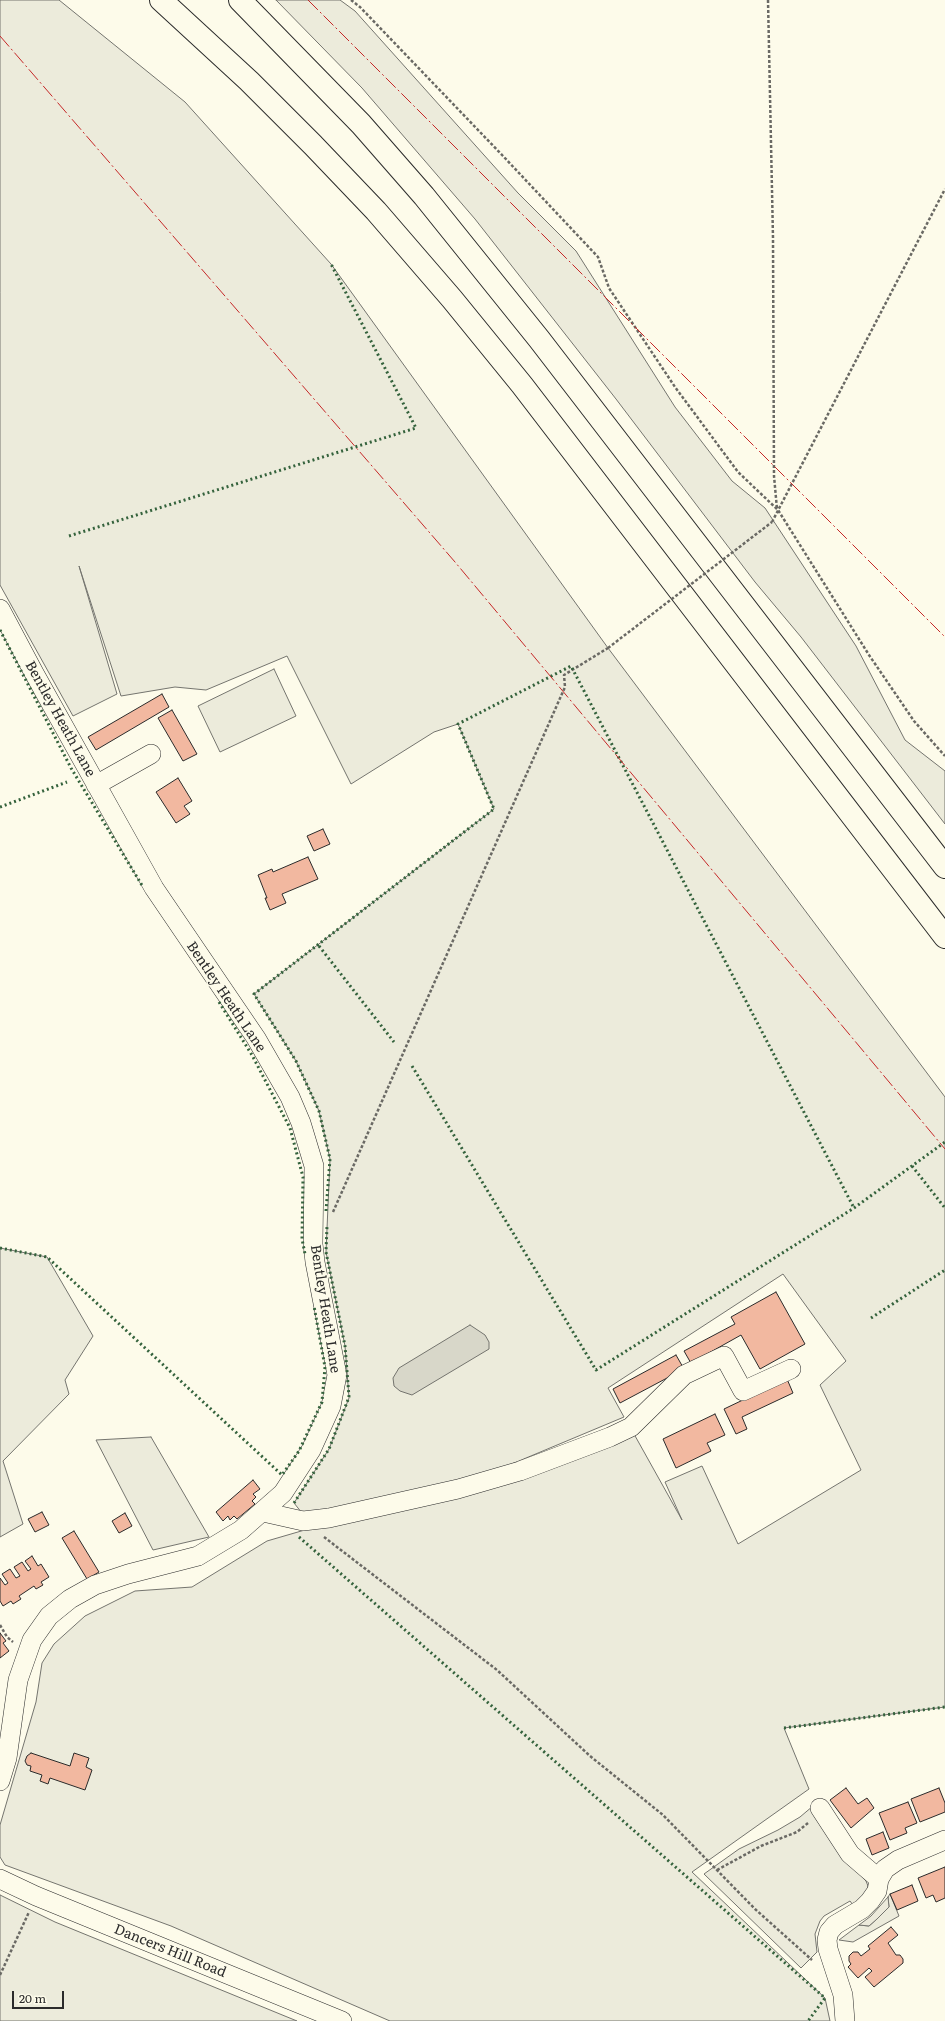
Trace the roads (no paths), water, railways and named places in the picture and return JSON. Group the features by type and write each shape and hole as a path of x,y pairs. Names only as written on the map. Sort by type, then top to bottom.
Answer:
{"highway":[{"path":"161,0 249,81 313,145 376,211 452,299 522,385 945,937"},
{"path":"240,0 361,124 424,196 540,339 945,867"}],"street":[{"name":"Bentley Heath Lane","path":"0,608 154,888 256,1038 290,1097 301,1123 314,1166 315,1262 337,1375 331,1406 312,1450 283,1493 241,1530 198,1556 95,1585 70,1599 49,1616 32,1640 18,1680 7,1758 0,1781"},
{"path":"96,785 151,754"},
{"path":"262,1512 303,1521 329,1518 458,1489 520,1471 610,1437 631,1427 684,1375 724,1356 743,1391 791,1369"},
{"path":"820,1808 850,1854 879,1879"},
{"path":"845,2021 840,1988 828,1949 829,1932 836,1925 862,1909 870,1901 877,1891 879,1879 885,1869 898,1860 945,1840"},
{"name":"Dancers Hill Road","path":"0,1879 36,1896 342,2021"}]}
